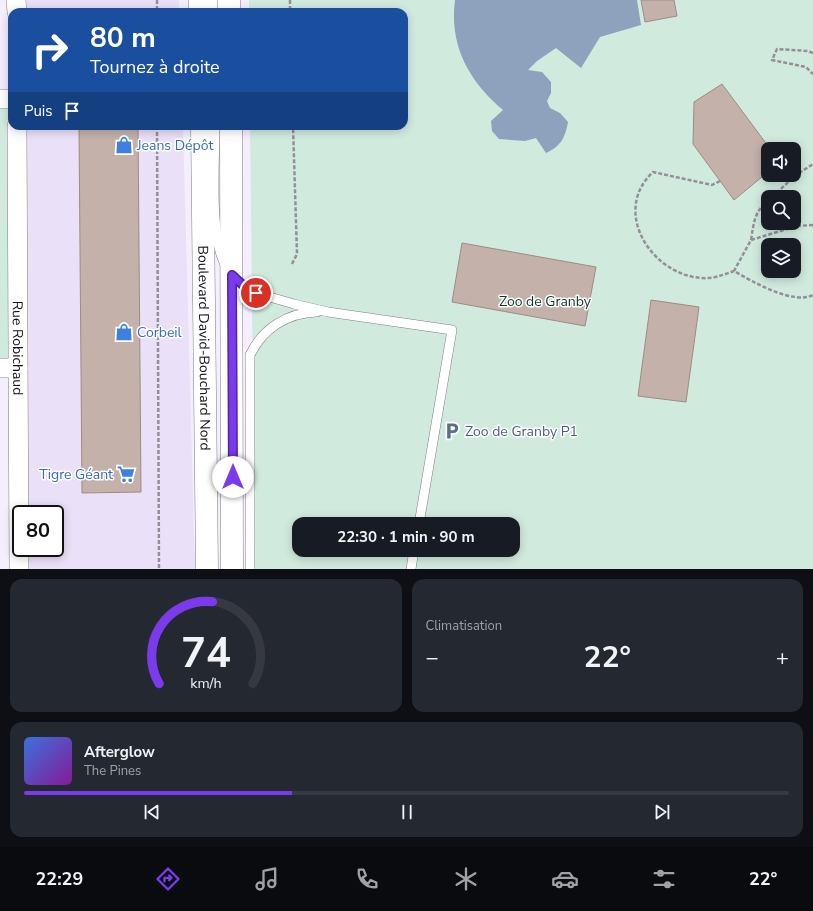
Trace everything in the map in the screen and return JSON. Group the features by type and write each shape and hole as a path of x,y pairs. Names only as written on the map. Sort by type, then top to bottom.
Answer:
{"highway":[{"name":"Boulevard David-Bouchard Nord","path":"202,130 207,569"},
{"name":"Boulevard David-Bouchard Nord","path":"231,130 232,569"}],"street":[{"name":"Rue Robichaud","path":"17,130 9,368 19,569"}],"lane":[{"path":"215,130 216,232 218,251 232,275 246,288 256,293 328,312 452,330 420,517"},
{"path":"250,569 250,355 255,344 280,322 298,314 328,312"},
{"path":"411,569 413,557"}],"path":[{"path":"813,53 808,51 778,50 772,60 806,67 813,74"},
{"path":"157,130 159,569"},
{"path":"292,264 297,254 294,130"},
{"path":"780,190 796,175 813,164"},
{"path":"720,181 712,184 653,172 645,180 638,196 635,216 639,232 648,249 665,265 681,274 701,278 717,278 734,271 751,240 754,219 758,209 761,206"},
{"path":"751,240 797,226 813,225"},
{"path":"734,271 757,284 797,299 807,298 813,295"}],"shaded area":[{"path":"27,0 179,0 179,8 27,8"},
{"path":"27,130 183,130 195,569 25,569 25,557 64,557 64,505 25,505"}],"green space":[{"name":"Zoo de Granby","path":"249,0 813,0 813,569 255,569 250,130 408,130 408,8 249,8"},
{"path":"0,89 8,89 8,130 10,130 8,369 0,370"}],"water":[{"path":"455,0 637,0 641,25 600,37 581,68 556,48 537,61 528,70 542,72 551,82 551,93 547,101 550,108 560,113 568,122 562,141 546,153 536,138 525,141 499,139 492,131 491,121 503,110 480,87 471,75 464,61 455,33"}],"building":[{"path":"641,0 674,0 677,16 645,22"},
{"path":"722,84 765,142 761,142 761,178 734,200 693,144 694,102"},
{"path":"79,130 138,130 141,492 82,493"},
{"path":"462,243 596,267 585,326 452,302"},
{"path":"651,300 699,307 686,402 638,396"}],"place":[{"name":"Jeans Dépôt","path":"124,145"},
{"name":"Corbeil","path":"124,332"},
{"name":"Zoo de Granby P1","path":"452,431"},
{"name":"Tigre Géant","path":"126,474"}],"route":[{"path":"233,477 232,275 246,288 256,293"}]}
